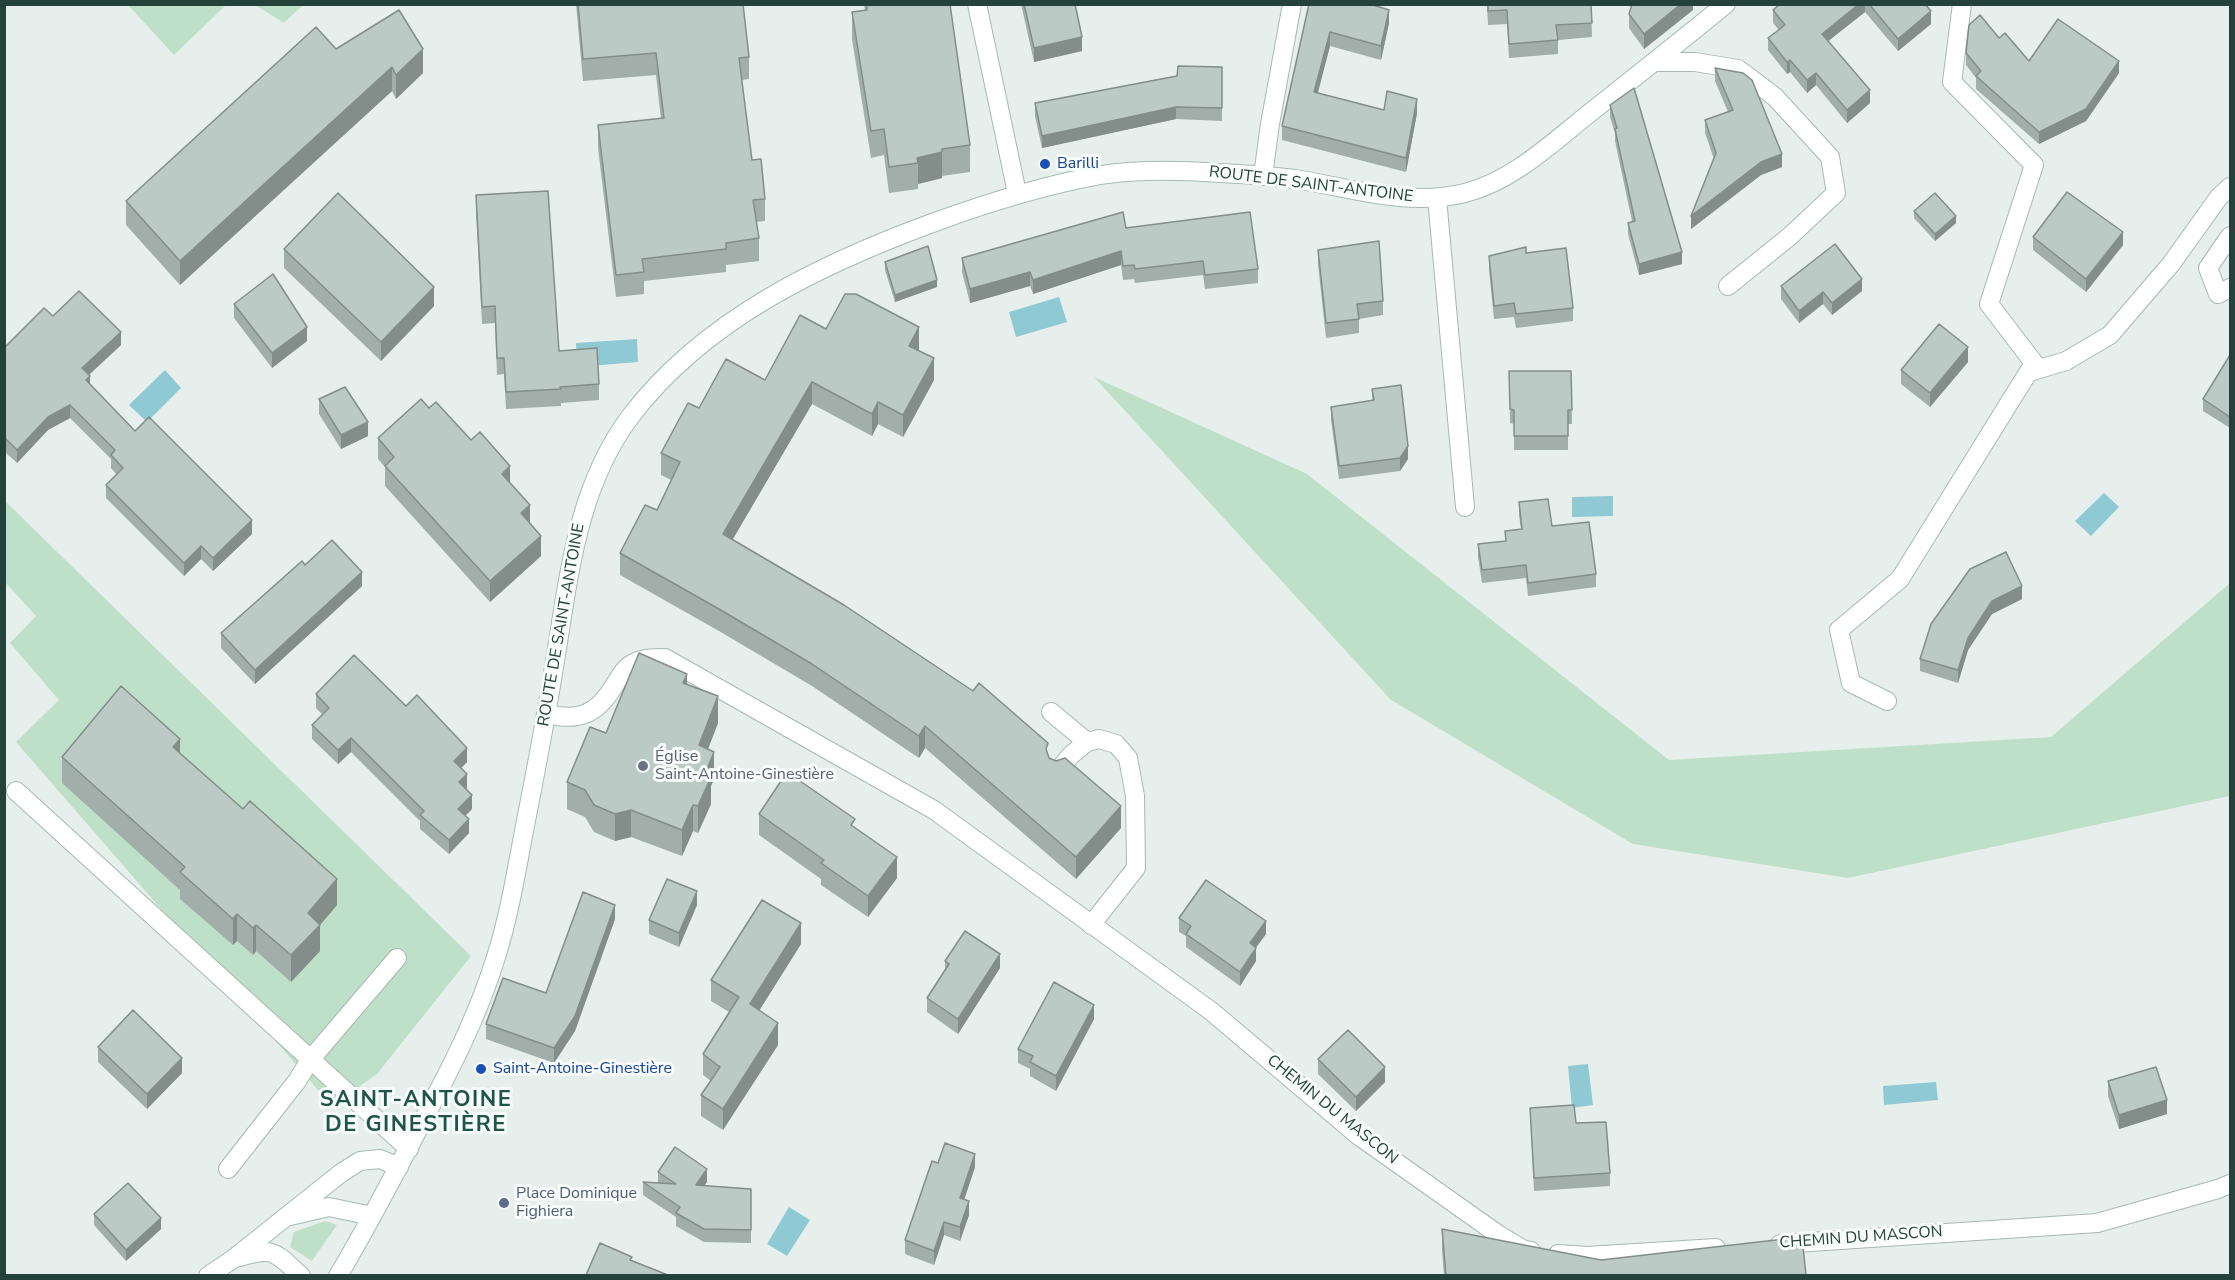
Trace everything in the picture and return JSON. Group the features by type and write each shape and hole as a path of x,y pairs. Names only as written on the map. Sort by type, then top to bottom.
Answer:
{"street":[{"path":"976,4 1017,193"},
{"path":"1263,176 1292,4"},
{"name":"ROUTE DE SAINT-ANTOINE","path":"338,1275 453,1065 473,1020 496,957 513,889 547,714 576,535 589,493 603,462 628,419 657,386 691,353 766,298 831,265 898,236 1017,193 1106,174 1159,170 1263,176 1294,179 1400,198 1437,198 1469,192 1497,182 1531,159 1726,4"},
{"path":"1887,701 1851,683 1839,630 1900,579 2034,363 1989,304 2034,165 1952,82 1962,4"},
{"path":"1654,62 1695,62 1738,69 1775,97 1830,157 1836,193 1789,237 1728,286"},
{"path":"2029,372 2066,361 2110,335 2171,264 2219,197 2230,187"},
{"path":"1437,198 1465,507"},
{"path":"2230,236 2208,268 2218,294 2230,288"},
{"name":"CHEMIN DU MASCON","path":"547,714 564,718 581,717 593,710 609,695 622,672 631,664 665,658 934,810 1211,1011 1359,1136 1524,1250 1587,1256 1729,1247"},
{"path":"1051,712 1087,742"},
{"path":"1057,772 1071,755 1087,742 1099,739 1116,744 1128,758 1136,806 1137,868 1091,925"},
{"path":"15,791 408,1149"},
{"path":"228,1169 297,1081 310,1060 397,958"},
{"path":"208,1275 232,1259 340,1173 360,1161 380,1159 399,1167"},
{"name":"CHEMIN DU MASCON","path":"1765,1245 2097,1223 2230,1184"},
{"path":"285,1217 329,1207 372,1216"},
{"path":"232,1259 259,1251 274,1253 301,1275"}],"green space":[{"path":"303,4 284,23 255,5"},
{"path":"128,5 226,5 174,55"},
{"path":"1094,377 1307,474 1669,760 2051,737 2230,583 2230,796 1848,878 1633,844 1391,700"},
{"path":"6,502 471,956 377,1074 332,1106 16,742 59,700 10,643 36,616 5,582"},
{"path":"325,1221 337,1225 312,1261 290,1247 294,1232"}],"water":[{"path":"1059,297 1067,322 1016,337 1009,312"},
{"path":"637,339 638,362 577,367 576,343"},
{"path":"165,370 181,388 147,422 129,405"},
{"path":"2104,493 2119,507 2091,536 2075,521"},
{"path":"1613,496 1613,516 1572,517 1572,497"},
{"path":"1588,1064 1593,1105 1572,1108 1568,1066"},
{"path":"1936,1082 1938,1100 1884,1105 1883,1086"},
{"path":"789,1207 810,1220 787,1256 767,1244"}],"building":[{"path":"578,4 743,4 749,57 739,58 752,160 761,159 765,199 753,200 759,238 726,243 726,249 642,259 644,272 616,275 598,125 664,118 656,53 583,59"},
{"path":"867,4 950,4 970,145 942,149 942,152 917,158 918,163 889,167 884,129 871,131 852,12 867,10"},
{"path":"1024,4 1075,4 1082,37 1034,48"},
{"path":"1309,4 1370,4 1389,10 1381,46 1330,32 1314,92 1384,110 1387,91 1417,99 1406,158 1282,126"},
{"path":"1488,4 1591,4 1592,23 1556,25 1558,40 1509,44 1507,10 1488,11"},
{"path":"1632,4 1681,4 1644,34 1629,14"},
{"path":"1780,4 1859,4 1822,34 1870,90 1847,110 1816,73 1807,80 1790,60 1787,62 1768,38 1785,25 1773,10"},
{"path":"1869,4 1925,4 1931,11 1898,39"},
{"path":"399,10 423,49 396,75 392,67 180,261 126,201 316,27 336,49"},
{"path":"1980,15 1999,38 2005,33 2029,61 2058,19 2119,61 2086,109 2039,132 1976,76 1981,71 1966,53 1969,25"},
{"path":"1178,66 1222,67 1222,108 1176,107 1042,136 1035,103 1177,76"},
{"path":"1715,68 1743,73 1752,80 1782,154 1761,162 1691,216 1716,153 1705,120 1733,110"},
{"path":"1634,88 1682,252 1639,264 1628,223 1635,221 1615,129 1617,128 1610,105"},
{"path":"548,191 559,351 597,348 599,384 506,392 504,358 497,358 495,306 482,307 476,195"},
{"path":"2067,192 2123,232 2086,279 2033,237"},
{"path":"338,193 434,287 381,342 284,249"},
{"path":"1935,193 1956,216 1935,234 1914,211"},
{"path":"1123,212 1126,228 1250,212 1258,269 1205,275 1203,261 1135,269 1134,265 1123,266 1121,251 1033,280 1030,272 970,289 962,258"},
{"path":"1379,241 1383,301 1357,304 1359,319 1326,323 1318,250"},
{"path":"1835,244 1862,279 1832,303 1823,292 1799,311 1781,286"},
{"path":"928,246 937,280 895,295 885,262"},
{"path":"1526,247 1526,253 1566,248 1573,308 1516,314 1514,303 1494,306 1489,256"},
{"path":"273,274 307,327 272,353 234,304"},
{"path":"79,291 121,332 82,368 90,376 86,380 135,431 149,417 252,520 213,558 201,546 184,563 106,485 123,468 111,455 115,450 70,405 48,417 17,450 4,437 4,348 44,308 53,316"},
{"path":"845,294 856,294 919,327 909,346 934,358 903,415 878,402 872,414 812,382 723,534 844,605 973,691 979,683 1048,743 1046,749 1049,758 1056,761 1065,758 1121,806 1076,857 925,726 919,736 812,664 620,553 645,505 657,510 680,462 661,453 688,403 699,408 726,359 765,380 800,315 826,329"},
{"path":"1939,324 1968,347 1930,393 1901,370"},
{"path":"2230,355 2230,417 2203,399"},
{"path":"1509,371 1571,371 1572,410 1568,410 1568,436 1514,436 1514,410 1510,409"},
{"path":"1401,385 1408,446 1400,458 1339,466 1331,407 1374,400 1372,389"},
{"path":"345,387 368,422 341,435 319,399"},
{"path":"421,399 429,408 436,402 471,440 480,432 510,466 502,474 530,505 521,513 541,536 490,581 385,466 394,457 378,438"},
{"path":"1548,499 1552,526 1589,522 1596,574 1528,583 1526,565 1482,570 1478,544 1506,541 1505,531 1522,529 1519,502"},
{"path":"332,540 362,572 255,670 221,633 302,561 305,565"},
{"path":"2006,552 2022,586 1992,601 1968,638 1958,670 1920,659 1931,624 1970,569"},
{"name":"Église Saint-Antoine-Ginestière","path":"639,653 687,674 683,683 718,696 699,745 714,752 705,774 711,777 698,806 693,805 682,830 631,810 615,814 594,805 585,790 567,782 590,727 606,733"},
{"path":"354,655 406,706 417,695 467,748 454,761 467,774 459,782 472,795 458,809 469,819 449,840 420,815 424,811 351,738 338,750 312,725 329,708 316,694"},
{"path":"121,686 180,739 173,747 243,809 250,801 337,879 308,913 320,925 291,955 256,925 253,928 237,914 233,919 180,872 185,867 62,757"},
{"path":"787,772 855,819 851,825 897,857 868,896 821,863 824,860 759,814"},
{"path":"667,879 697,891 679,933 649,920"},
{"path":"1206,880 1266,921 1250,943 1256,948 1240,972 1186,934 1191,926 1179,918"},
{"path":"583,892 615,905 575,1016 554,1048 486,1024 503,978 546,993"},
{"path":"762,900 801,923 750,1004 778,1023 723,1109 701,1095 720,1067 703,1054 739,997 711,980"},
{"path":"965,931 1000,954 958,1019 927,998 949,964 945,961"},
{"path":"1054,982 1094,1005 1056,1076 1030,1062 1033,1056 1018,1049"},
{"path":"133,1010 182,1058 147,1094 98,1047"},
{"path":"1348,1030 1385,1067 1356,1097 1318,1059"},
{"path":"2156,1067 2167,1100 2119,1115 2108,1081"},
{"path":"1574,1105 1576,1123 1606,1122 1610,1173 1534,1178 1530,1108"},
{"path":"945,1143 975,1154 960,1198 969,1201 960,1227 944,1222 934,1251 905,1240 932,1161 938,1163"},
{"path":"675,1147 707,1169 696,1185 751,1189 751,1230 704,1229 676,1213 680,1207 643,1182 676,1184 658,1172"},
{"path":"128,1183 161,1218 126,1250 94,1214"},
{"path":"1442,1229 1601,1260 1802,1237 1806,1275 1446,1275"},
{"path":"600,1243 632,1257 630,1260 668,1275 586,1275"}],"place":[{"name":"Barilli","path":"1045,164"},
{"name":"Église Saint-Antoine-Ginestière","path":"643,766"},
{"name":"Saint-Antoine-Ginestière","path":"481,1069"},
{"name":"Place Dominique Fighiera","path":"504,1203"}],"district":[{"name":"SAINT-ANTOINE DE GINESTIÈRE","path":"416,1114"}]}
